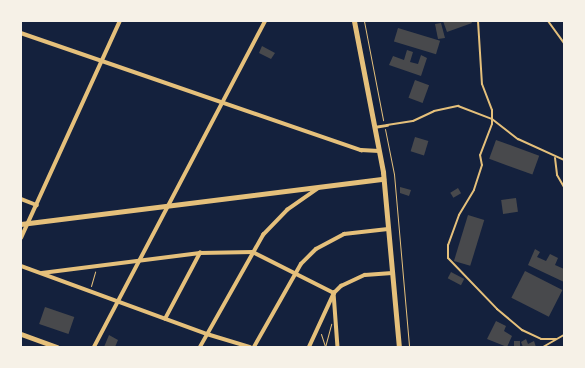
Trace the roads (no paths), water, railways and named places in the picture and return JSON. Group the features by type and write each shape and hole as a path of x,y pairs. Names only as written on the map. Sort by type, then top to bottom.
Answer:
{"main road":[{"path":"354,21 384,179 399,347"},
{"path":"21,334 57,347"}],"street":[{"path":"21,238 120,21"},
{"path":"94,347 265,21"},
{"path":"21,33 361,150 379,151"},
{"path":"374,127 386,125"},
{"path":"21,224 170,204 384,179"},
{"path":"200,347 253,252 278,218 321,186"},
{"path":"21,199 37,205"},
{"path":"254,347 297,272 309,256 334,238 356,231 388,229"},
{"path":"42,273 200,253 253,252 297,272 334,293"},
{"path":"165,318 200,253"},
{"path":"21,266 207,334 250,347"},
{"path":"309,347 334,293 357,277 392,273"},
{"path":"334,293 338,347"}],"lane":[{"path":"478,21 482,84 492,119 480,155 482,165 474,190 459,215 448,245 448,258 497,309 522,330 541,339 556,339"},
{"path":"548,21 564,43"},
{"path":"386,125 413,121 434,111 452,106 492,119 518,139 555,158 564,160"},
{"path":"555,158 557,175 564,187"},
{"path":"543,347 564,335"}]}
